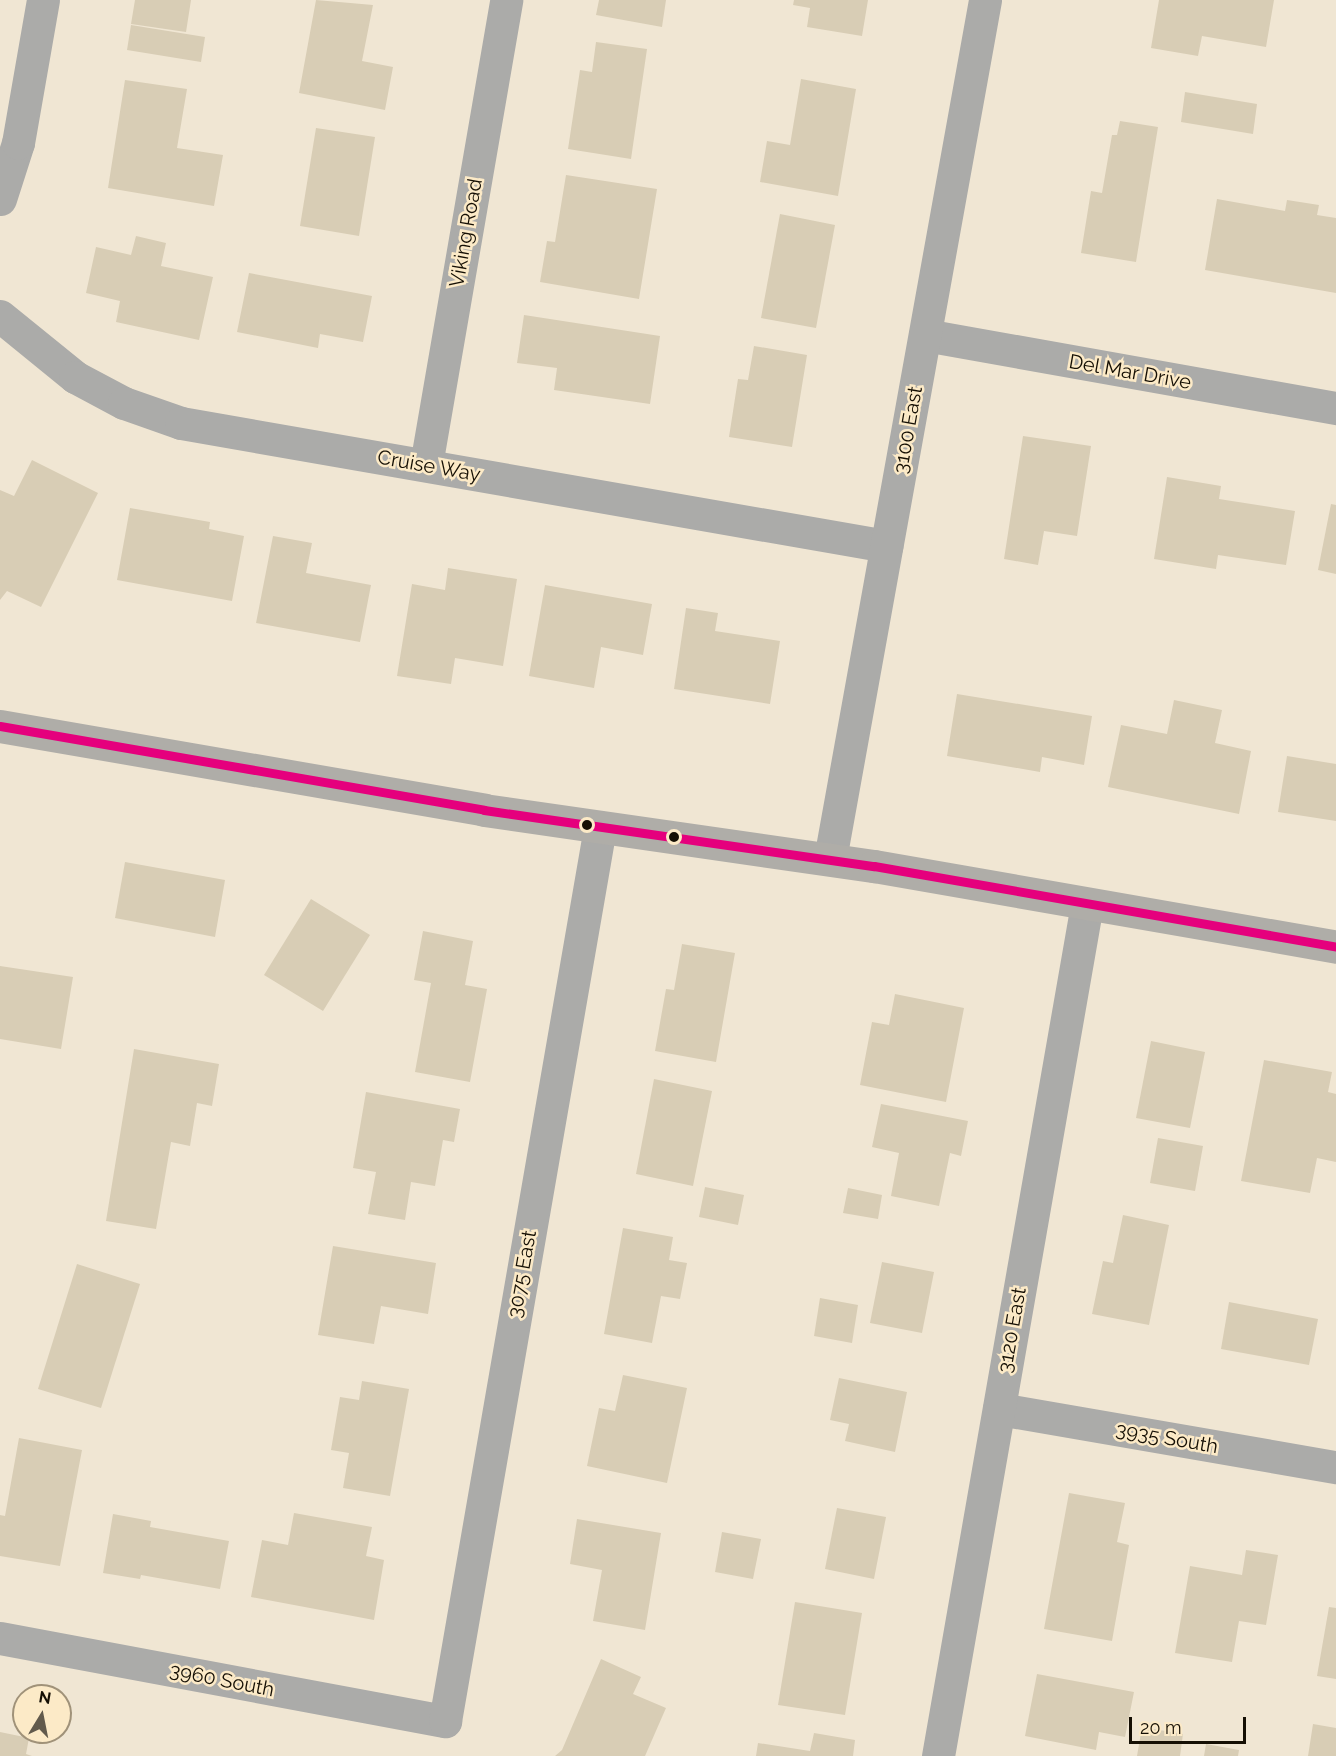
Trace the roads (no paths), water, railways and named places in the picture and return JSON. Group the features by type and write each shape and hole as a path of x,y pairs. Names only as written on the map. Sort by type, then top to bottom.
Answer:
{"main road":[{"path":"0,726 373,792 830,859 1336,947"}],"street":[{"path":"0,199 18,143 42,0"},
{"name":"Viking Road","path":"426,465 506,0"},
{"name":"3100 East","path":"830,859 985,0"},
{"name":"Cruise Way","path":"0,316 75,377 133,407 181,423 886,546"},
{"name":"Del Mar Drive","path":"925,335 1336,408"},
{"name":"3075 East","path":"445,1721 600,827"},
{"name":"3120 East","path":"938,1756 1087,904"},
{"name":"3935 South","path":"999,1409 1336,1467"},
{"name":"3960 South","path":"0,1638 445,1721"}]}
